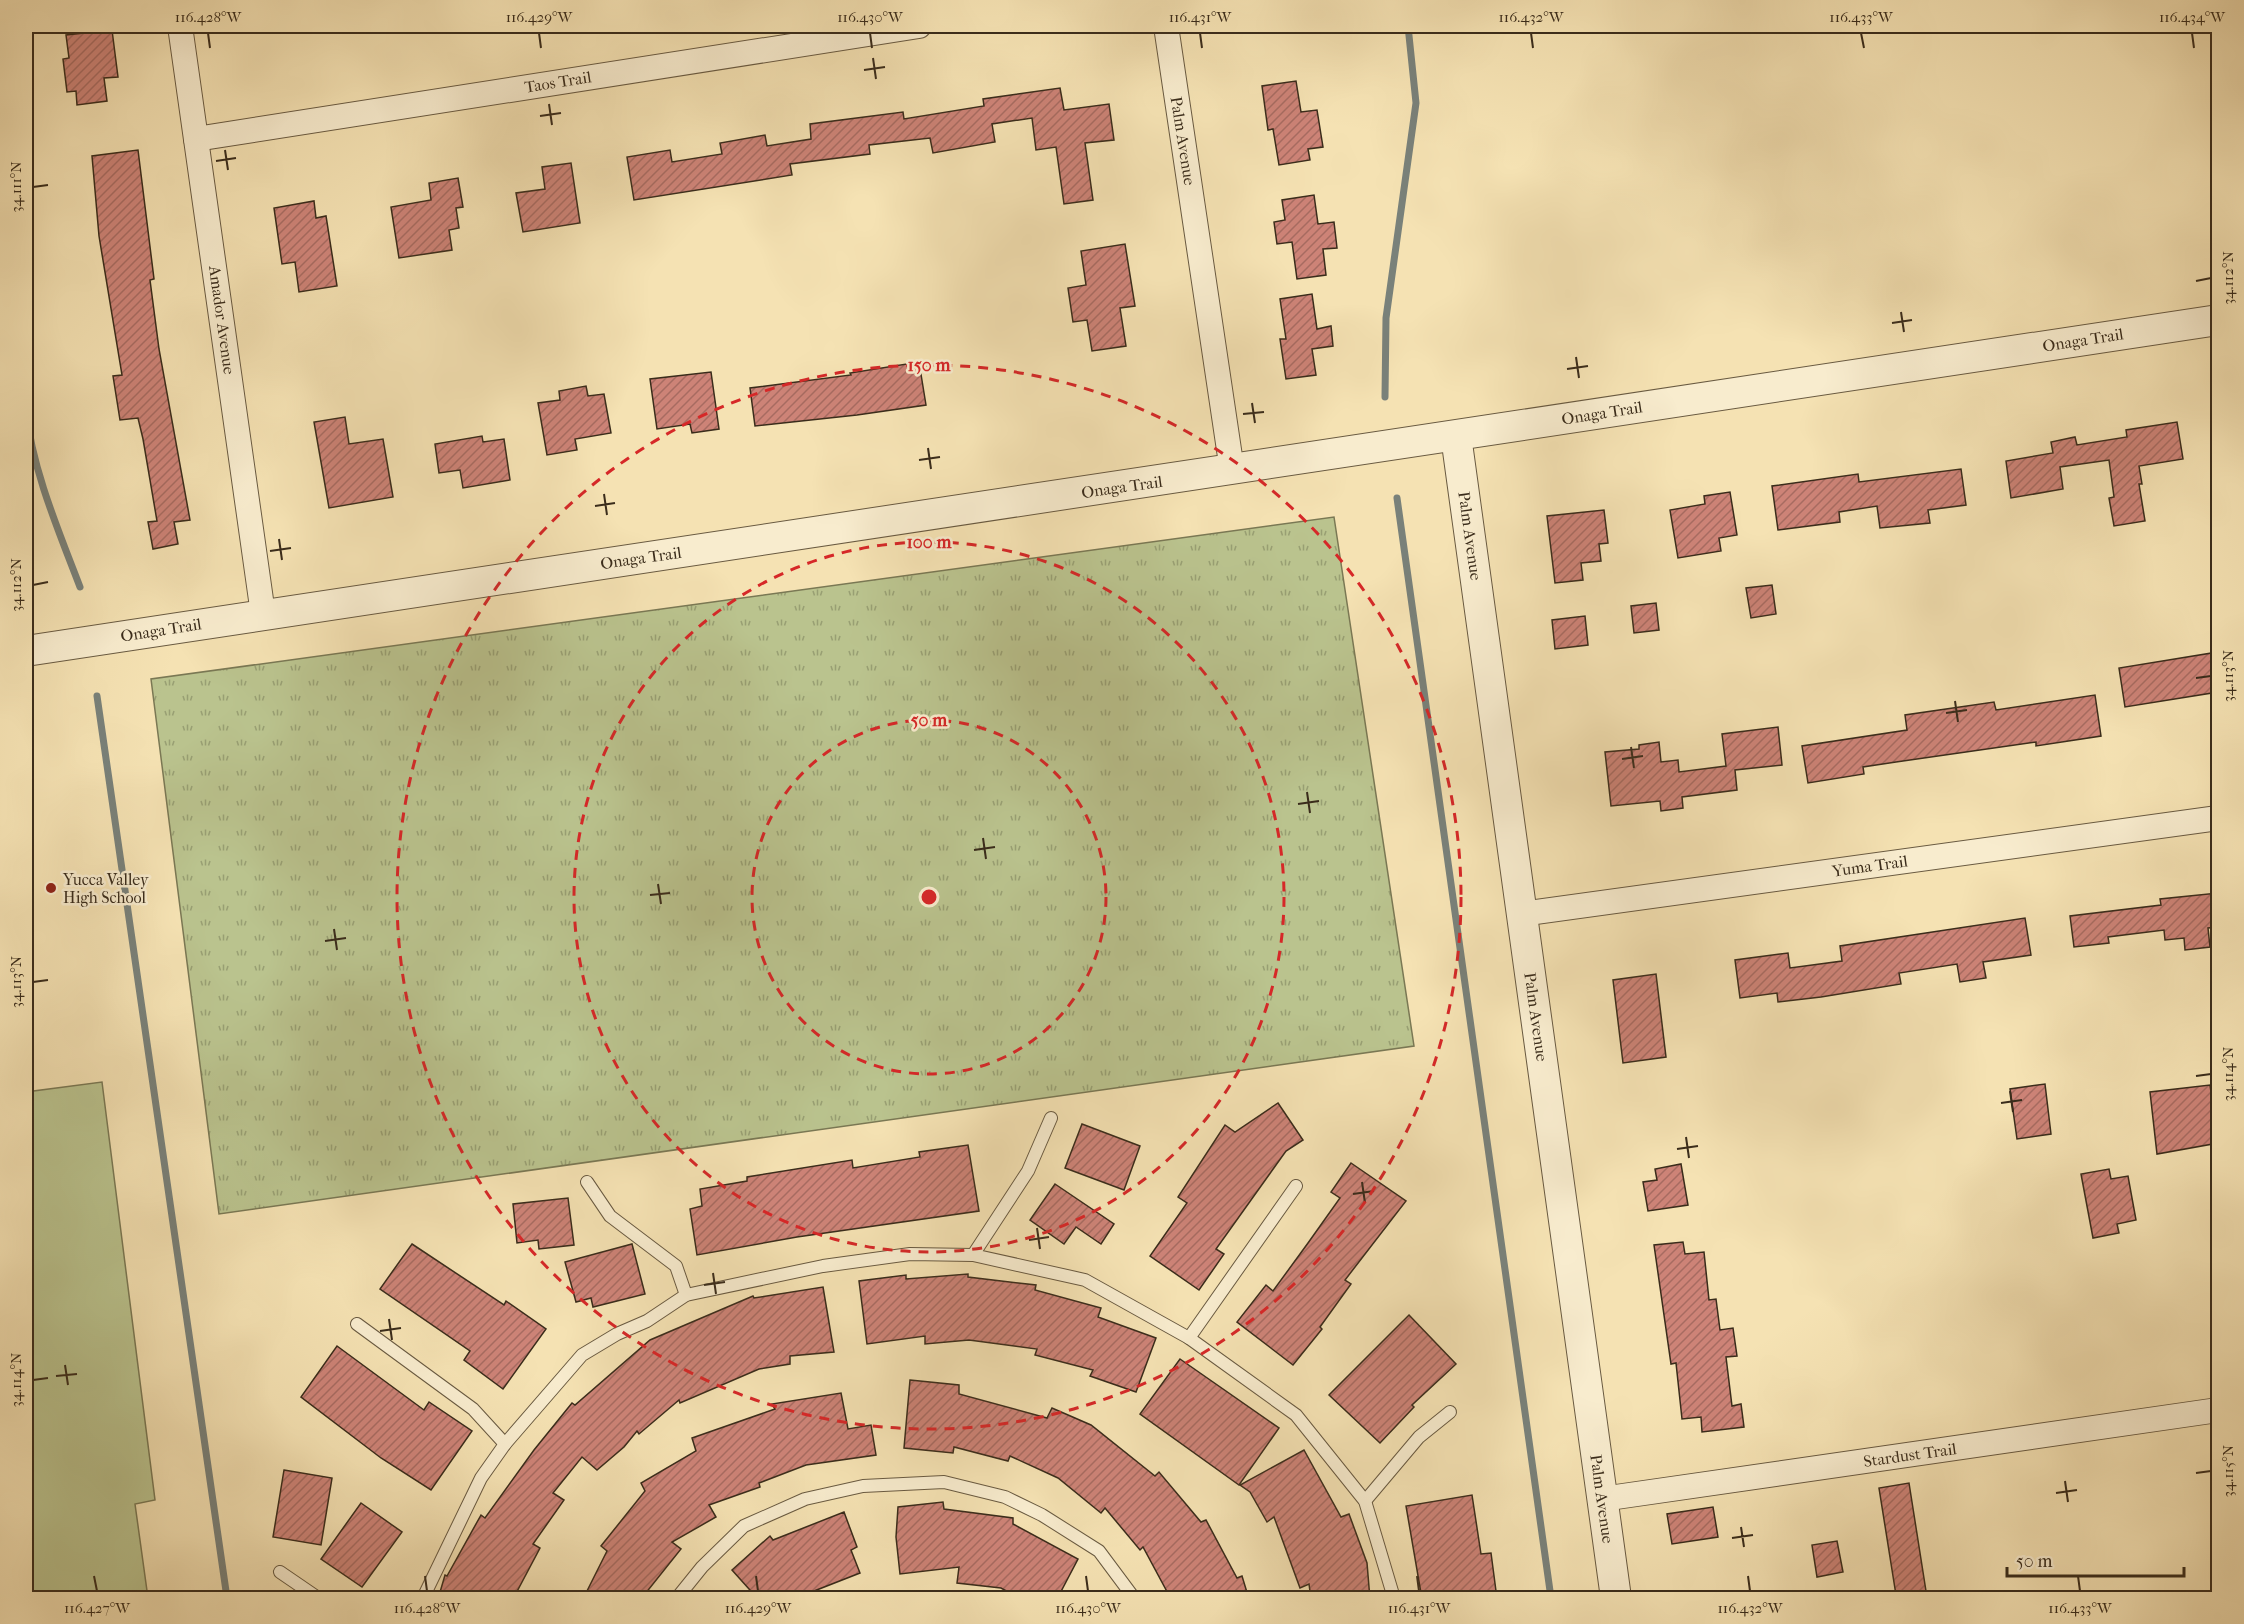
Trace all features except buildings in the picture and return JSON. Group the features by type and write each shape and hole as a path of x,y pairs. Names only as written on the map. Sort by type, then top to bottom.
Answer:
{"street":[{"name":"Amador Avenue","path":"180,26 263,614"},
{"name":"Taos Trail","path":"196,139 919,26"},
{"name":"Palm Avenue","path":"1166,26 1232,471"},
{"name":"Onaga Trail","path":"26,651 1232,471 2218,320"},
{"name":"Palm Avenue","path":"1456,436 1616,1599"},
{"name":"Yuma Trail","path":"1522,914 2218,818"},
{"name":"Stardust Trail","path":"1602,1499 2218,1410"}],"lane":[{"path":"973,1255 1028,1171 1051,1118"},
{"path":"587,1182 610,1216 676,1266 686,1295"},
{"path":"1189,1338 1296,1186"},
{"path":"423,1599 481,1478 505,1444 582,1355 617,1334 647,1321 686,1295 823,1266 910,1254 973,1255 1085,1280 1189,1338 1296,1415 1365,1501 1394,1599"},
{"path":"357,1324 473,1409 505,1444"},
{"path":"1365,1501 1419,1437 1450,1412"},
{"path":"677,1599 702,1567 744,1526 805,1499 863,1486 944,1482 1005,1497 1042,1515 1099,1551 1134,1599"},
{"path":"280,1572 318,1599"}],"green space":[{"path":"1334,517 1414,1046 219,1214 151,679"},
{"path":"102,1082 155,1500 135,1504 148,1598 26,1598 26,1092"}],"waterway":[{"path":"1385,397 1386,318 1416,103 1408,26"},
{"path":"26,410 40,477 80,587"},
{"path":"1397,498 1551,1598"},
{"path":"97,696 227,1598"}],"place":[{"name":"Yucca Valley High School","path":"51,888"}]}
